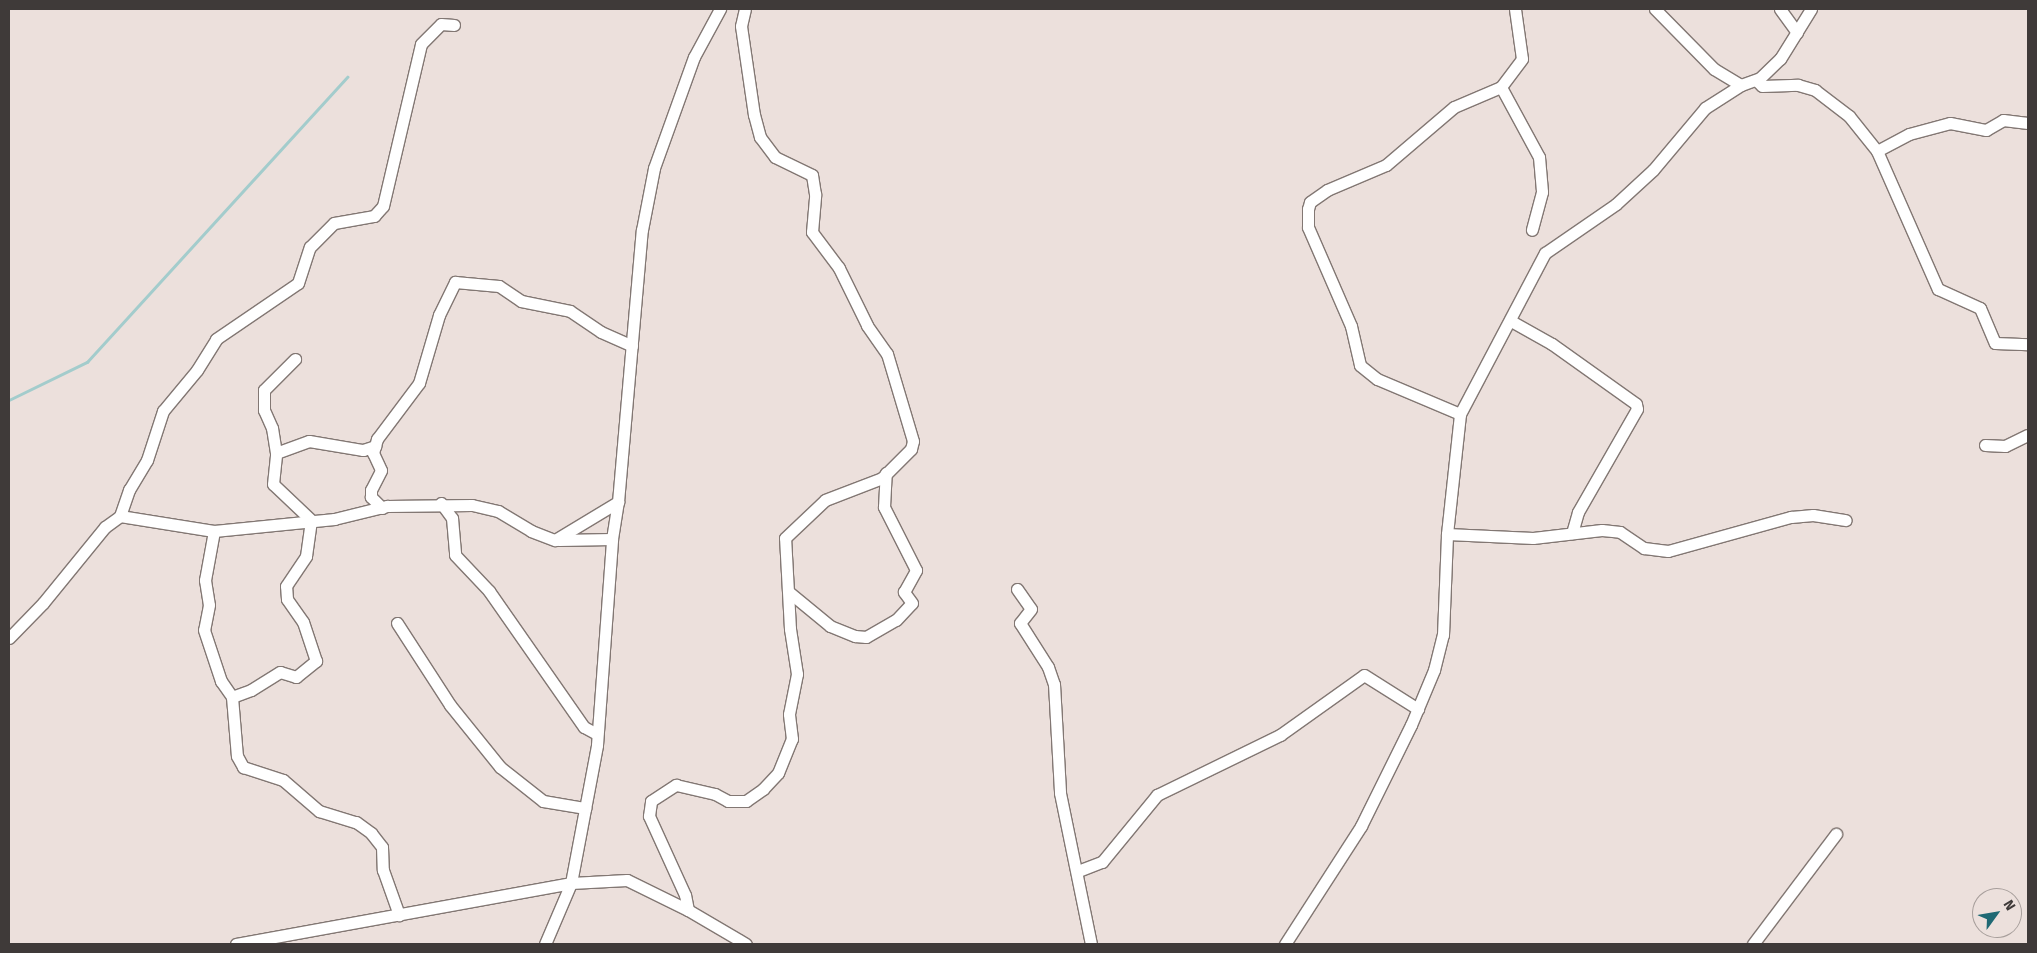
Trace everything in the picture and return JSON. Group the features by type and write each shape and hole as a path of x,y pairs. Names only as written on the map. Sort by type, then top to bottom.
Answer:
{"street":[{"path":"545,944 571,883 597,734 612,538 618,502 642,230 654,168 694,57 720,9"},
{"path":"688,910 684,895 648,816 651,801 676,785 716,794 728,801 746,801 763,790 778,773 792,739 789,714 798,674 790,629 790,593 784,538 825,500 882,478 911,449 913,440 887,354 867,325 839,268 812,232 815,194 812,174 775,157 760,137 754,115 741,26 745,9"},
{"path":"1460,414 1377,379 1360,365 1351,326 1308,227 1308,209 1310,202 1327,190 1386,165 1454,107 1501,87 1522,59 1515,9"},
{"path":"1655,9 1714,69 1741,84"},
{"path":"1780,9 1797,32"},
{"path":"1285,944 1361,826 1418,709 1443,635 1447,534 1460,414 1511,321 1545,253 1616,204 1653,170 1705,108 1741,84 1756,80 1780,59 1811,9"},
{"path":"9,638 43,602 105,527 120,516 129,490 147,460 163,410 197,370 216,339 298,282 310,247 334,223 374,216 383,206 421,44 441,24 454,24"},
{"path":"1756,80 1762,86 1798,85 1815,90 1849,116 1877,151 1938,289 1980,308 1995,343 2028,344"},
{"path":"1501,87 1539,158 1542,192 1532,230"},
{"path":"1877,151 1909,134 1950,124 1986,130 2003,120 2028,123"},
{"path":"382,508 371,498 371,490 382,470 373,453 377,439 418,383 439,315 455,282 499,286 521,301 570,311 602,332 632,346"},
{"path":"1511,321 1552,344 1636,404 1636,409 1581,505 1572,533"},
{"path":"295,358 264,390 264,410 272,428 276,453 273,484 311,520"},
{"path":"1985,445 2005,446 2028,435"},
{"path":"276,453 309,441 363,450 375,446"},
{"path":"790,593 830,626 855,636 866,637 896,620 912,603 904,592 916,570 884,507 886,473"},
{"path":"555,540 618,502"},
{"path":"120,516 214,531 334,518 382,508 441,504 472,505 498,511 531,531 555,540 612,538"},
{"path":"441,504 452,518 455,555 489,591 584,727 597,734"},
{"path":"1447,534 1532,538 1602,530 1620,532 1644,548 1668,551 1791,517 1813,515 1846,520"},
{"path":"232,697 251,690 280,672 296,677 316,661 304,622 287,599 286,586 306,556 311,520"},
{"path":"214,531 205,580 209,605 204,630 221,681 232,697 237,756 243,767 283,780 319,811 356,822 371,833 382,847 383,870 399,915"},
{"path":"1018,589 1030,609 1020,623 1048,667 1054,684 1060,793 1078,871 1091,944"},
{"path":"397,623 450,705 500,767 543,801 585,808"},
{"path":"1078,871 1102,862 1156,794 1280,735 1364,675 1418,709"},
{"path":"1753,944 1836,834"},
{"path":"236,944 571,883 627,880 688,910 746,944"}],"waterway":[{"path":"9,400 87,362 347,77"}]}
